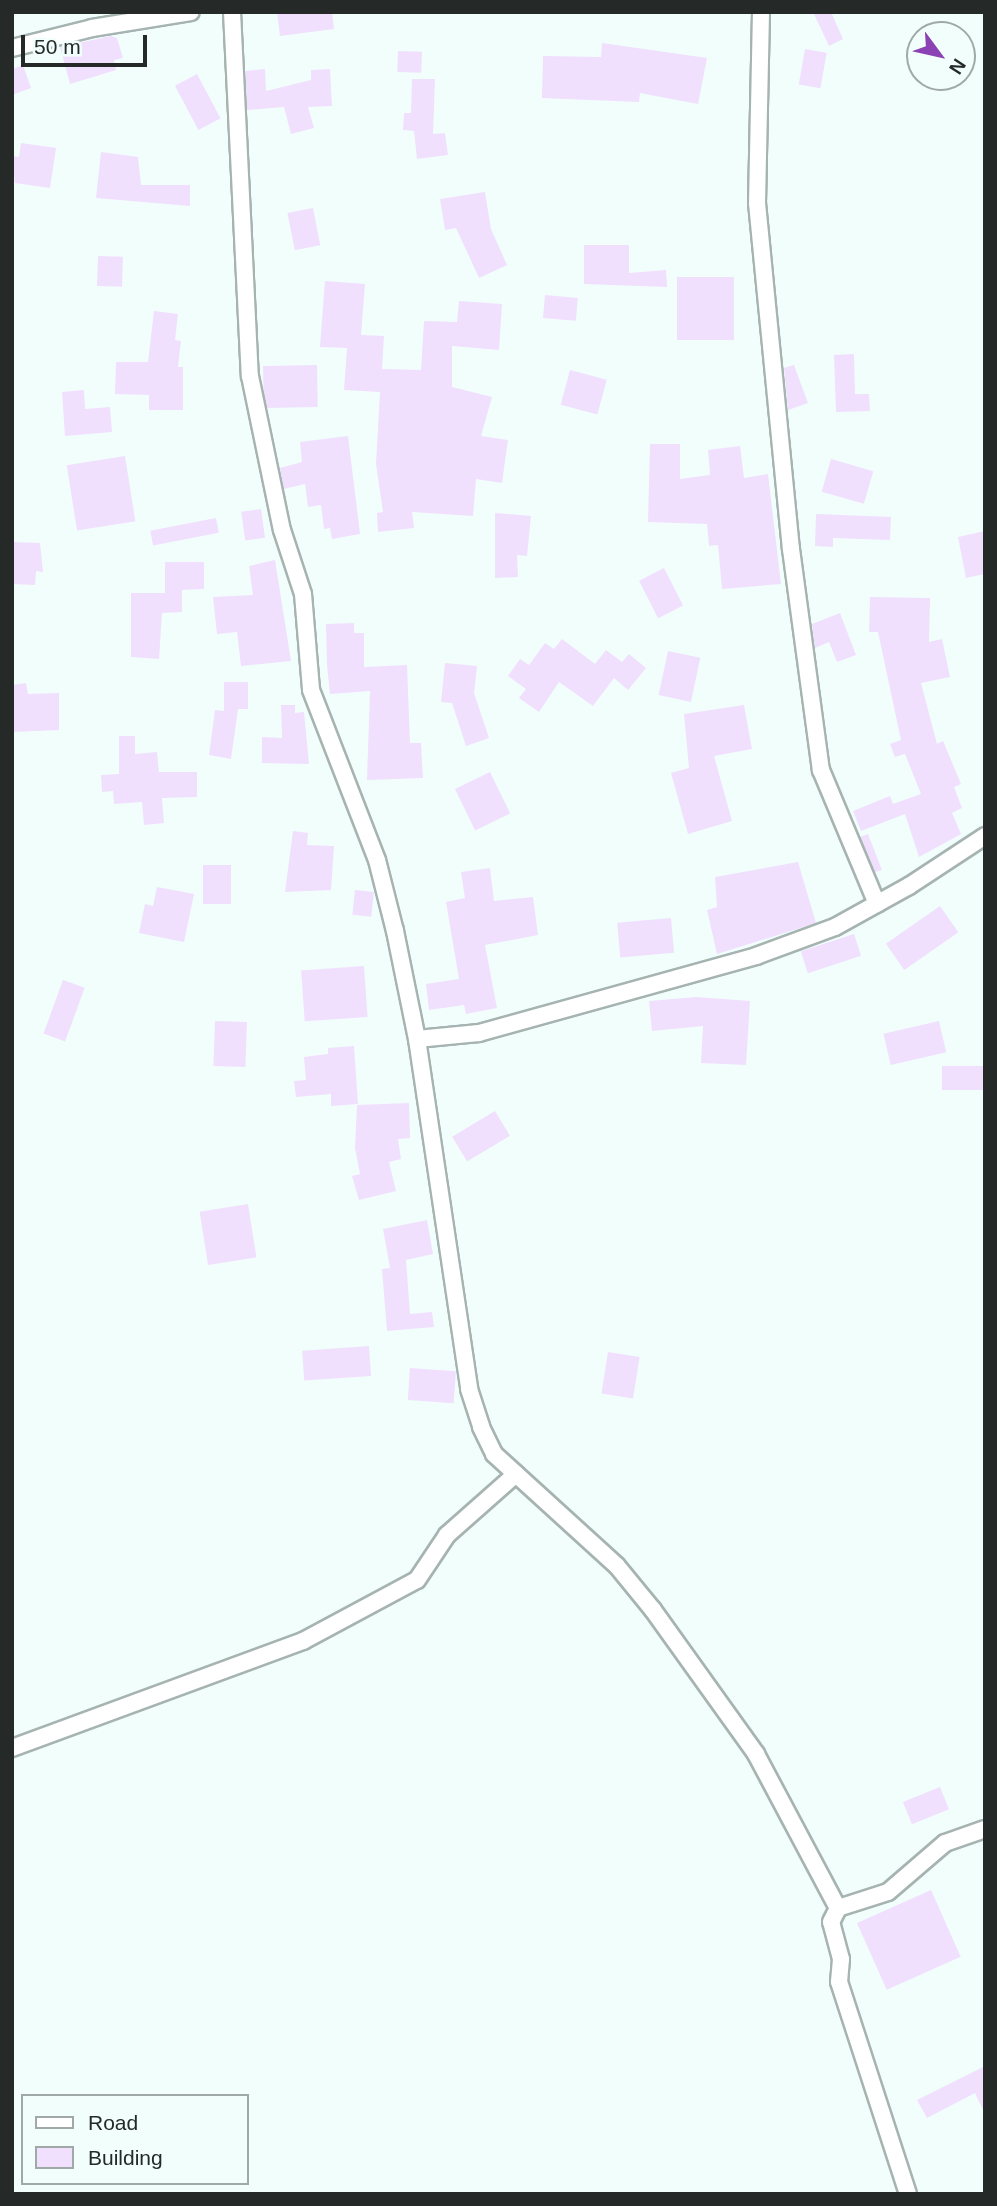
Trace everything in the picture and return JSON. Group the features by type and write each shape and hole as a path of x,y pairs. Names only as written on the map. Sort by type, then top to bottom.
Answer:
{"street":[{"path":"12,48 92,28 191,12"},
{"path":"232,12 250,376 282,530 303,594 311,690 377,860 417,1039 470,1389 494,1454 617,1566 653,1610 756,1754 838,1908"},
{"path":"761,12 757,203 790,549 821,770 877,904"},
{"path":"417,1039 478,1033 744,960 835,927 877,904 985,836"},
{"path":"12,1748 303,1642 417,1580 447,1535 516,1474"},
{"path":"908,2194 839,1982 841,1959 831,1922 838,1908 888,1892 944,1843 985,1829"}],"building":[{"path":"277,12 332,12 334,29 280,36"},
{"path":"813,12 831,12 843,39 829,46"},
{"path":"111,36 117,38 123,58 114,60 116,70 70,84 60,47"},
{"path":"602,43 707,58 698,104 640,93 639,102 542,98 543,56 601,57"},
{"path":"805,49 827,53 820,88 799,84"},
{"path":"398,51 422,52 421,73 397,72"},
{"path":"23,65 31,88 12,95 12,69"},
{"path":"265,69 266,91 311,80 311,70 330,69 332,106 308,107 314,128 291,134 284,107 247,110 245,71"},
{"path":"197,74 220,118 198,130 175,86"},
{"path":"412,79 435,79 433,134 445,133 448,155 417,159 414,131 403,130 404,113 411,113"},
{"path":"21,143 56,148 50,188 15,183 12,156 19,157"},
{"path":"101,152 138,157 141,185 190,185 190,206 96,198"},
{"path":"485,192 491,229 507,265 479,278 456,228 445,230 440,199"},
{"path":"313,208 320,245 295,250 287,213"},
{"path":"584,245 629,245 629,273 666,270 667,287 584,284"},
{"path":"98,256 123,257 122,287 97,286"},
{"path":"677,277 734,277 734,340 677,340"},
{"path":"325,281 365,284 361,335 384,336 382,369 421,370 424,321 457,322 459,301 502,304 499,350 452,346 452,387 492,397 481,436 508,440 502,483 476,479 473,516 412,512 414,528 378,532 377,513 383,512 376,464 380,392 344,390 347,348 320,347"},
{"path":"545,295 578,298 576,321 543,318"},
{"path":"154,311 178,314 175,340 181,341 178,367 183,367 183,410 149,410 149,395 115,394 116,362 148,362"},
{"path":"854,354 855,394 869,394 870,411 836,412 834,355"},
{"path":"317,365 318,407 264,408 263,366"},
{"path":"794,365 808,403 788,410 784,368"},
{"path":"570,370 607,380 597,415 561,405"},
{"path":"84,390 85,409 110,407 112,432 65,436 62,392"},
{"path":"348,436 360,534 332,539 330,528 324,529 321,505 308,507 305,484 284,489 280,468 302,462 300,442"},
{"path":"650,444 680,444 680,479 710,475 708,450 740,446 744,478 768,474 781,584 722,589 718,545 709,546 707,524 648,522"},
{"path":"125,456 135,521 77,530 67,465"},
{"path":"831,459 873,471 864,504 822,492"},
{"path":"261,509 265,538 245,541 241,512"},
{"path":"495,513 531,516 527,556 517,555 518,577 495,578"},
{"path":"816,514 891,517 890,540 833,538 833,547 815,546"},
{"path":"216,518 219,533 153,546 150,531"},
{"path":"985,531 985,574 966,578 958,537"},
{"path":"12,542 40,543 43,572 36,571 35,585 12,584"},
{"path":"275,560 291,661 241,666 237,632 217,634 213,597 253,595 249,566"},
{"path":"165,562 204,562 204,589 182,590 182,612 162,613 159,659 131,657 131,593 165,593"},
{"path":"664,568 683,605 658,618 639,581"},
{"path":"870,597 930,598 929,642 942,639 950,677 921,683 937,744 943,741 961,784 954,787 962,808 952,813 961,834 919,857 905,814 861,831 853,811 890,796 893,804 921,794 905,754 895,757 890,744 901,740 878,632 869,632"},
{"path":"840,613 856,655 837,662 829,642 815,648 812,624"},
{"path":"354,623 354,633 364,633 364,667 407,665 410,743 421,743 423,778 367,780 370,691 330,694 327,665 326,624"},
{"path":"562,639 595,664 606,650 622,662 629,654 646,668 628,690 614,678 593,706 559,682 539,712 519,698 526,689 508,676 520,659 529,665 545,643 554,649"},
{"path":"668,651 700,658 691,702 659,695"},
{"path":"445,663 477,666 474,693 489,738 466,746 452,703 441,702"},
{"path":"224,682 248,682 248,709 238,709 231,759 209,755 215,710 224,711"},
{"path":"26,683 28,694 59,693 59,730 12,732 12,685"},
{"path":"281,705 295,705 295,713 304,712 309,764 262,763 262,737 282,738"},
{"path":"744,705 752,749 714,756 732,821 688,834 671,773 689,768 684,714"},
{"path":"119,736 135,736 135,754 157,752 159,772 197,772 197,797 162,798 164,823 144,825 142,802 114,804 113,791 102,792 101,775 119,774"},
{"path":"490,772 510,813 475,830 455,789"},
{"path":"293,831 308,833 307,845 334,846 331,890 285,892"},
{"path":"868,834 882,870 875,872 860,837"},
{"path":"798,862 816,923 717,954 707,910 717,907 715,877"},
{"path":"203,865 231,865 231,904 203,904"},
{"path":"490,868 494,901 533,897 538,935 485,945 497,1008 466,1014 464,1005 429,1010 426,984 459,979 446,902 465,898 461,872"},
{"path":"157,887 194,894 184,942 139,933 145,904 153,906"},
{"path":"355,890 374,892 371,917 352,915"},
{"path":"940,906 958,932 904,970 886,944"},
{"path":"671,918 674,953 620,958 617,923"},
{"path":"854,934 861,956 808,973 801,951"},
{"path":"364,966 368,1017 305,1021 301,970"},
{"path":"63,980 85,988 65,1041 44,1034"},
{"path":"696,997 750,1001 746,1065 701,1063 703,1026 652,1031 649,1001"},
{"path":"215,1021 247,1022 245,1067 213,1066"},
{"path":"939,1021 946,1052 891,1065 883,1034"},
{"path":"354,1046 358,1104 331,1106 331,1094 296,1097 294,1081 306,1080 304,1057 328,1054 328,1048"},
{"path":"942,1066 985,1066 985,1090 942,1090"},
{"path":"409,1103 410,1138 398,1139 401,1159 389,1162 396,1191 359,1200 352,1176 360,1174 355,1148 357,1105"},
{"path":"495,1111 510,1136 467,1162 452,1137"},
{"path":"248,1204 256,1257 208,1265 200,1212"},
{"path":"427,1220 433,1254 406,1260 410,1314 432,1312 434,1327 387,1331 382,1269 390,1268 383,1229"},
{"path":"369,1346 371,1376 304,1381 302,1351"},
{"path":"608,1352 640,1357 633,1398 601,1393"},
{"path":"410,1368 456,1371 454,1403 408,1400"},
{"path":"940,1787 949,1809 912,1824 903,1802"},
{"path":"931,1890 961,1957 887,1990 857,1923"},
{"path":"985,2066 985,2114 975,2093 927,2118 917,2100"}]}
